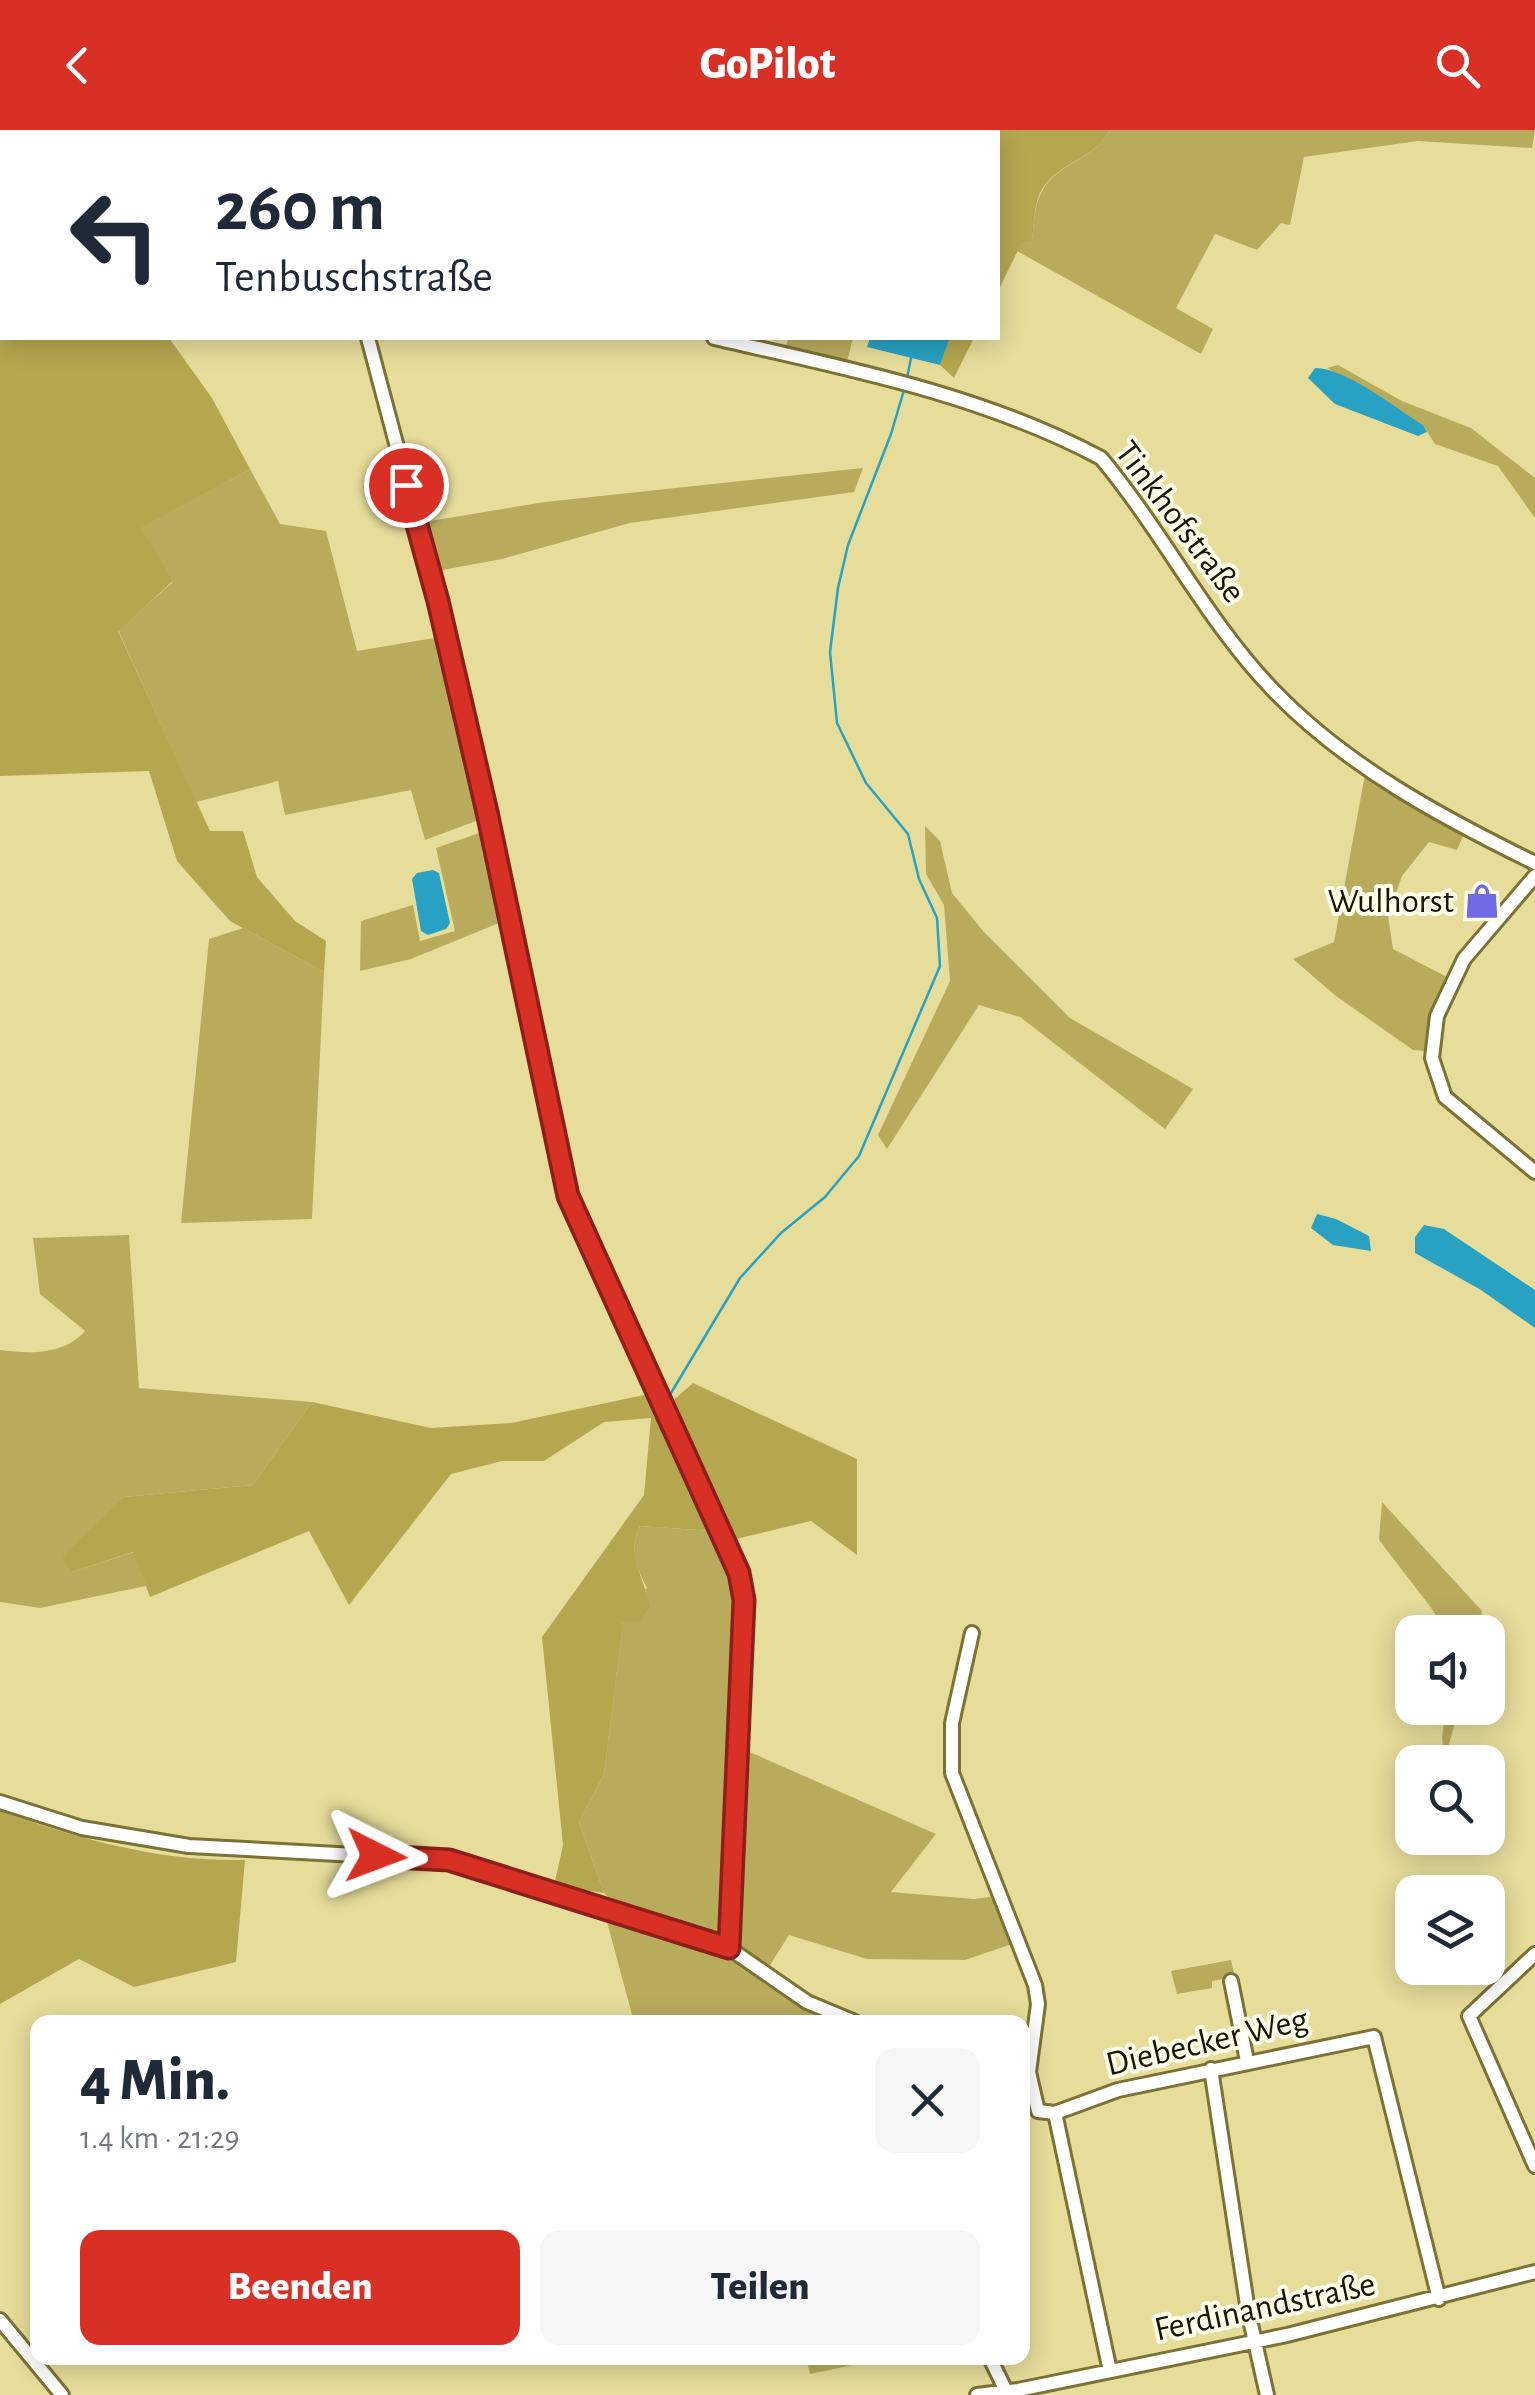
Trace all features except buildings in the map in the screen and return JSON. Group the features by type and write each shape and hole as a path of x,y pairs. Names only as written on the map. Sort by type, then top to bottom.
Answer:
{"street":[{"path":"369,340 438,601 568,1196 739,1573 744,1600 729,1948"},
{"name":"Tinkhofstraße","path":"723,340 900,381 1078,445 1102,458 1233,642 1272,690 1309,724 1452,822 1535,862"},
{"path":"1535,876 1464,959 1437,1016 1432,1058 1446,1098 1535,1172"},
{"path":"972,1633 952,1723 952,1773 1035,1986 1038,2004 1030,2066"},
{"path":"0,1802 82,1828 189,1846 449,1860 729,1948 807,2002 838,2015"},
{"path":"1535,1954 1468,2016 1529,2137 1535,2166"},
{"path":"1231,1981 1247,2062"},
{"name":"Diebecker Weg","path":"1055,2114 1118,2090 1374,2036 1439,2299"},
{"path":"1211,2069 1254,2342 1267,2395"},
{"path":"1030,2076 1038,2111 1055,2114 1110,2371"},
{"name":"Ferdinandstraße","path":"977,2395 1254,2342 1535,2272"},
{"path":"0,2320 30,2356"},
{"path":"37,2365 62,2395"},
{"path":"993,2365 1006,2391"}],"shaded area":[{"path":"1000,130 1110,130 1094,149 1047,183 1036,204 1032,241 1022,242 1000,287"},
{"path":"1110,130 1535,130 1532,148 1418,141 1304,157 1290,225 1281,223 1257,250 1215,234 1176,308 1213,329 1201,354 1017,251 1022,241 1032,240 1037,204 1048,183 1095,149"},
{"path":"0,340 170,340 212,398 250,469 141,528 173,581 118,631 210,831 243,831 257,877 295,921 326,941 324,972 230,921 177,861 149,771 0,776"},
{"path":"788,340 852,340 847,362 785,350"},
{"path":"949,340 973,340 954,378 940,365"},
{"path":"1338,365 1402,401 1471,428 1535,478 1535,518 1498,466 1435,444 1423,425 1327,368"},
{"path":"863,468 854,492 630,523 502,559 432,572 418,523 545,502"},
{"path":"250,469 280,524 326,531 357,651 434,638 479,820 425,840 411,790 285,815 278,781 196,802 118,630 173,582 140,528"},
{"path":"1365,775 1376,777 1464,834 1457,850 1429,842 1402,876 1388,916 1393,949 1449,978 1424,1051 1413,1050 1336,996 1293,959 1334,942"},
{"path":"925,826 940,841 952,893 983,931 1070,1018 1193,1089 1165,1129 1020,1017 979,1005 887,1149 878,1135 950,981 944,905 926,874"},
{"path":"482,832 499,923 411,959 360,971 361,921 413,905 420,941 455,931 436,848"},
{"path":"243,928 324,972 312,1219 181,1223 209,939"},
{"path":"129,1235 139,1388 312,1402 253,1485 124,1497 72,1572 134,1552 146,1586 40,1608 0,1602 0,1350 57,1349 85,1331 40,1294 33,1238"},
{"path":"693,1383 857,1459 857,1555 811,1521 732,1540 670,1403"},
{"path":"649,1394 712,1531 640,1526 636,1537 635,1557 650,1607 639,1621 623,1622 604,1774 579,1822 604,1893 554,1886 563,1845 542,1637 644,1495 651,1418 604,1422 544,1461 502,1461 451,1474 349,1605 309,1531 150,1597 133,1552 72,1572 62,1557 124,1497 253,1485 312,1402 431,1428 511,1423"},
{"path":"1382,1502 1482,1611 1481,1615 1435,1615 1379,1540"},
{"path":"640,1526 712,1531 725,1555 736,1593 722,1936 617,1905 604,1893 579,1822 604,1774 623,1621 647,1588 635,1558"},
{"path":"1444,1725 1454,1725 1449,1745 1443,1745"},
{"path":"745,1750 936,1834 891,1892 974,1899 996,1896 1015,1943 965,1960 867,1959 789,1935 767,1970 738,1947"},
{"path":"0,1811 60,1831 151,1853 245,1860 236,1962 134,1987 79,1959 0,2004"},
{"path":"607,1922 728,1954 820,2015 632,2015"},
{"path":"1231,1960 1235,1977 1212,1981 1212,1988 1177,1994 1171,1971"},
{"path":"808,2365 853,2365 810,2374"}],"water":[{"path":"869,340 949,340 940,365 867,347"},
{"path":"1315,368 1355,381 1423,425 1427,432 1418,436 1335,404 1308,378"},
{"path":"417,873 439,873 450,923 446,929 428,935 421,931 412,879"},
{"path":"1317,1214 1369,1236 1371,1251 1333,1245 1311,1228"},
{"path":"1424,1225 1444,1229 1535,1290 1535,1328 1481,1290 1415,1253 1415,1237"}],"waterway":[{"path":"907,378 911,358"},
{"path":"668,1398 740,1278 781,1233 825,1197 859,1156 940,966 937,918 919,879 908,834 866,783 837,723 830,652 848,545 904,390"}],"place":[{"name":"Wulhorst","path":"1482,901"}],"route":[{"path":"376,1856 449,1860 729,1948 744,1600 739,1573 568,1196 487,812 438,601 406,485"}]}
